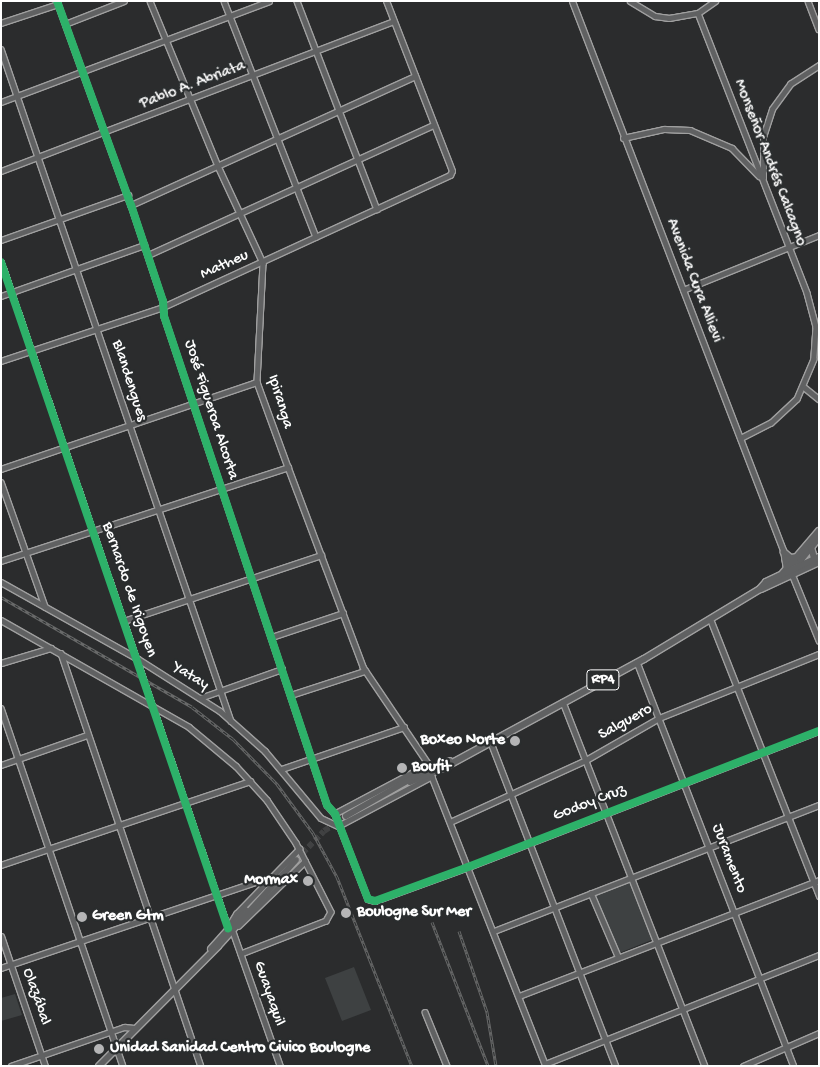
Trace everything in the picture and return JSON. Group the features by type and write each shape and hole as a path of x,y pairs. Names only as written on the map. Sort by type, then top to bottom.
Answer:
{"main road":[{"path":"794,564 819,531"},
{"path":"780,575 812,547 819,538"},
{"path":"812,547 817,559"},
{"path":"784,552 791,558 798,557"},
{"path":"786,559 794,564"},
{"name":"RP4","path":"346,816 637,662 760,589 780,575 817,559"},
{"name":"RP4","path":"760,589 792,575 817,559"},
{"path":"99,1066 296,860"}],"street":[{"path":"65,24 124,1"},
{"name":"Ipiranga","path":"150,1 218,166 263,263 257,382 288,467 365,670 432,772 545,1065"},
{"path":"224,1 295,188 316,237"},
{"path":"1,102 82,74 268,1"},
{"path":"297,1 377,209"},
{"path":"148,255 434,125 386,1"},
{"name":"Avenida Cura Allievi","path":"572,1 623,138 784,552 786,570"},
{"path":"630,1 648,13 670,18 698,13 716,1"},
{"path":"808,1 819,28"},
{"path":"1,23 57,2"},
{"name":"José Figueroa Alcorta","path":"57,2 104,134 132,205 221,489 328,809 335,814 338,826 372,901"},
{"name":"Monseñor Andrés Calcagno","path":"698,13 788,246 816,327 815,354 804,387 780,417 740,438"},
{"name":"Pablo A. Abriata","path":"1,171 104,134 393,22"},
{"name":"Blandengues","path":"1,49 232,721"},
{"path":"762,181 763,137 768,118 790,84 819,65"},
{"path":"132,205 415,76"},
{"name":"Matheu","path":"1,362 164,308 452,174 434,125"},
{"path":"623,138 664,129 701,133 732,148 762,181"},
{"path":"1,240 128,195"},
{"path":"683,290 819,235"},
{"path":"1,296 144,245"},
{"name":"Bernardo de Irigoyen","path":"1,262 230,929"},
{"path":"1,469 257,382"},
{"path":"804,387 819,399"},
{"path":"1,561 288,467"},
{"path":"1,482 45,606"},
{"path":"124,622 321,555"},
{"path":"792,575 819,641"},
{"name":"Yatay","path":"1,582 138,659 200,698 232,721 282,769 321,818 338,826"},
{"path":"272,637 343,613"},
{"path":"710,619 788,817 816,881 819,896"},
{"path":"1,620 154,705 205,738 267,800 299,849 330,908 329,919 240,954"},
{"path":"1,663 52,648"},
{"path":"61,653 118,826 201,1066"},
{"name":"Salguero","path":"450,822 513,795 586,760 659,718 819,654"},
{"name":"Juramento","path":"637,662 794,1066"},
{"path":"200,698 282,669"},
{"path":"291,695 365,670"},
{"path":"563,702 659,942 705,1066"},
{"path":"1,708 123,1066"},
{"path":"282,769 404,727"},
{"name":"Godoy Cruz","path":"372,901 468,867 819,731"},
{"path":"1,765 88,735"},
{"path":"490,740 556,906 616,1066"},
{"path":"335,814 420,769 432,772"},
{"path":"338,826 432,772"},
{"path":"1,865 250,781"},
{"path":"494,931 819,806"},
{"path":"230,929 236,914 299,849"},
{"path":"230,929 246,922 305,861"},
{"path":"1,968 270,877"},
{"path":"519,996 618,956 816,881"},
{"path":"591,893 618,956"},
{"name":"Guayaquil","path":"230,929 280,1066"},
{"name":"Olazábal","path":"1,936 45,1066"},
{"path":"545,1065 819,955"},
{"path":"425,1012 447,1066"},
{"path":"11,1066 112,1032 134,1028"},
{"path":"743,1066 819,1033"}],"shaded area":[{"path":"631,880 654,939 619,953 594,893"},
{"path":"354,967 371,1010 342,1021 325,978"},
{"path":"15,994 22,1015 1,1021 1,998"},
{"path":"124,1027 134,1028 117,1047 112,1032"}],"tunnel":[{"path":"296,860 324,831 346,816"}],"railway":[{"path":"1,597 192,707 233,739 277,784 313,833 337,877 412,1066"},
{"path":"432,922 488,1066"},
{"path":"459,931 487,1012 496,1066"}],"cycle path":[{"path":"57,1 131,205 163,301 164,316 327,805 335,814 368,899 375,901 468,867 819,731"},
{"path":"1,262 228,928"}],"place":[{"name":"Boxeo Norte","path":"515,741"},
{"name":"Boufit","path":"402,768"},
{"name":"Mormax","path":"308,881"},
{"name":"Boulogne Sur Mer","path":"346,913"},
{"name":"Green Gtm","path":"82,917"},
{"name":"Unidad Sanidad Centro Civico Boulogne","path":"99,1049"}]}
